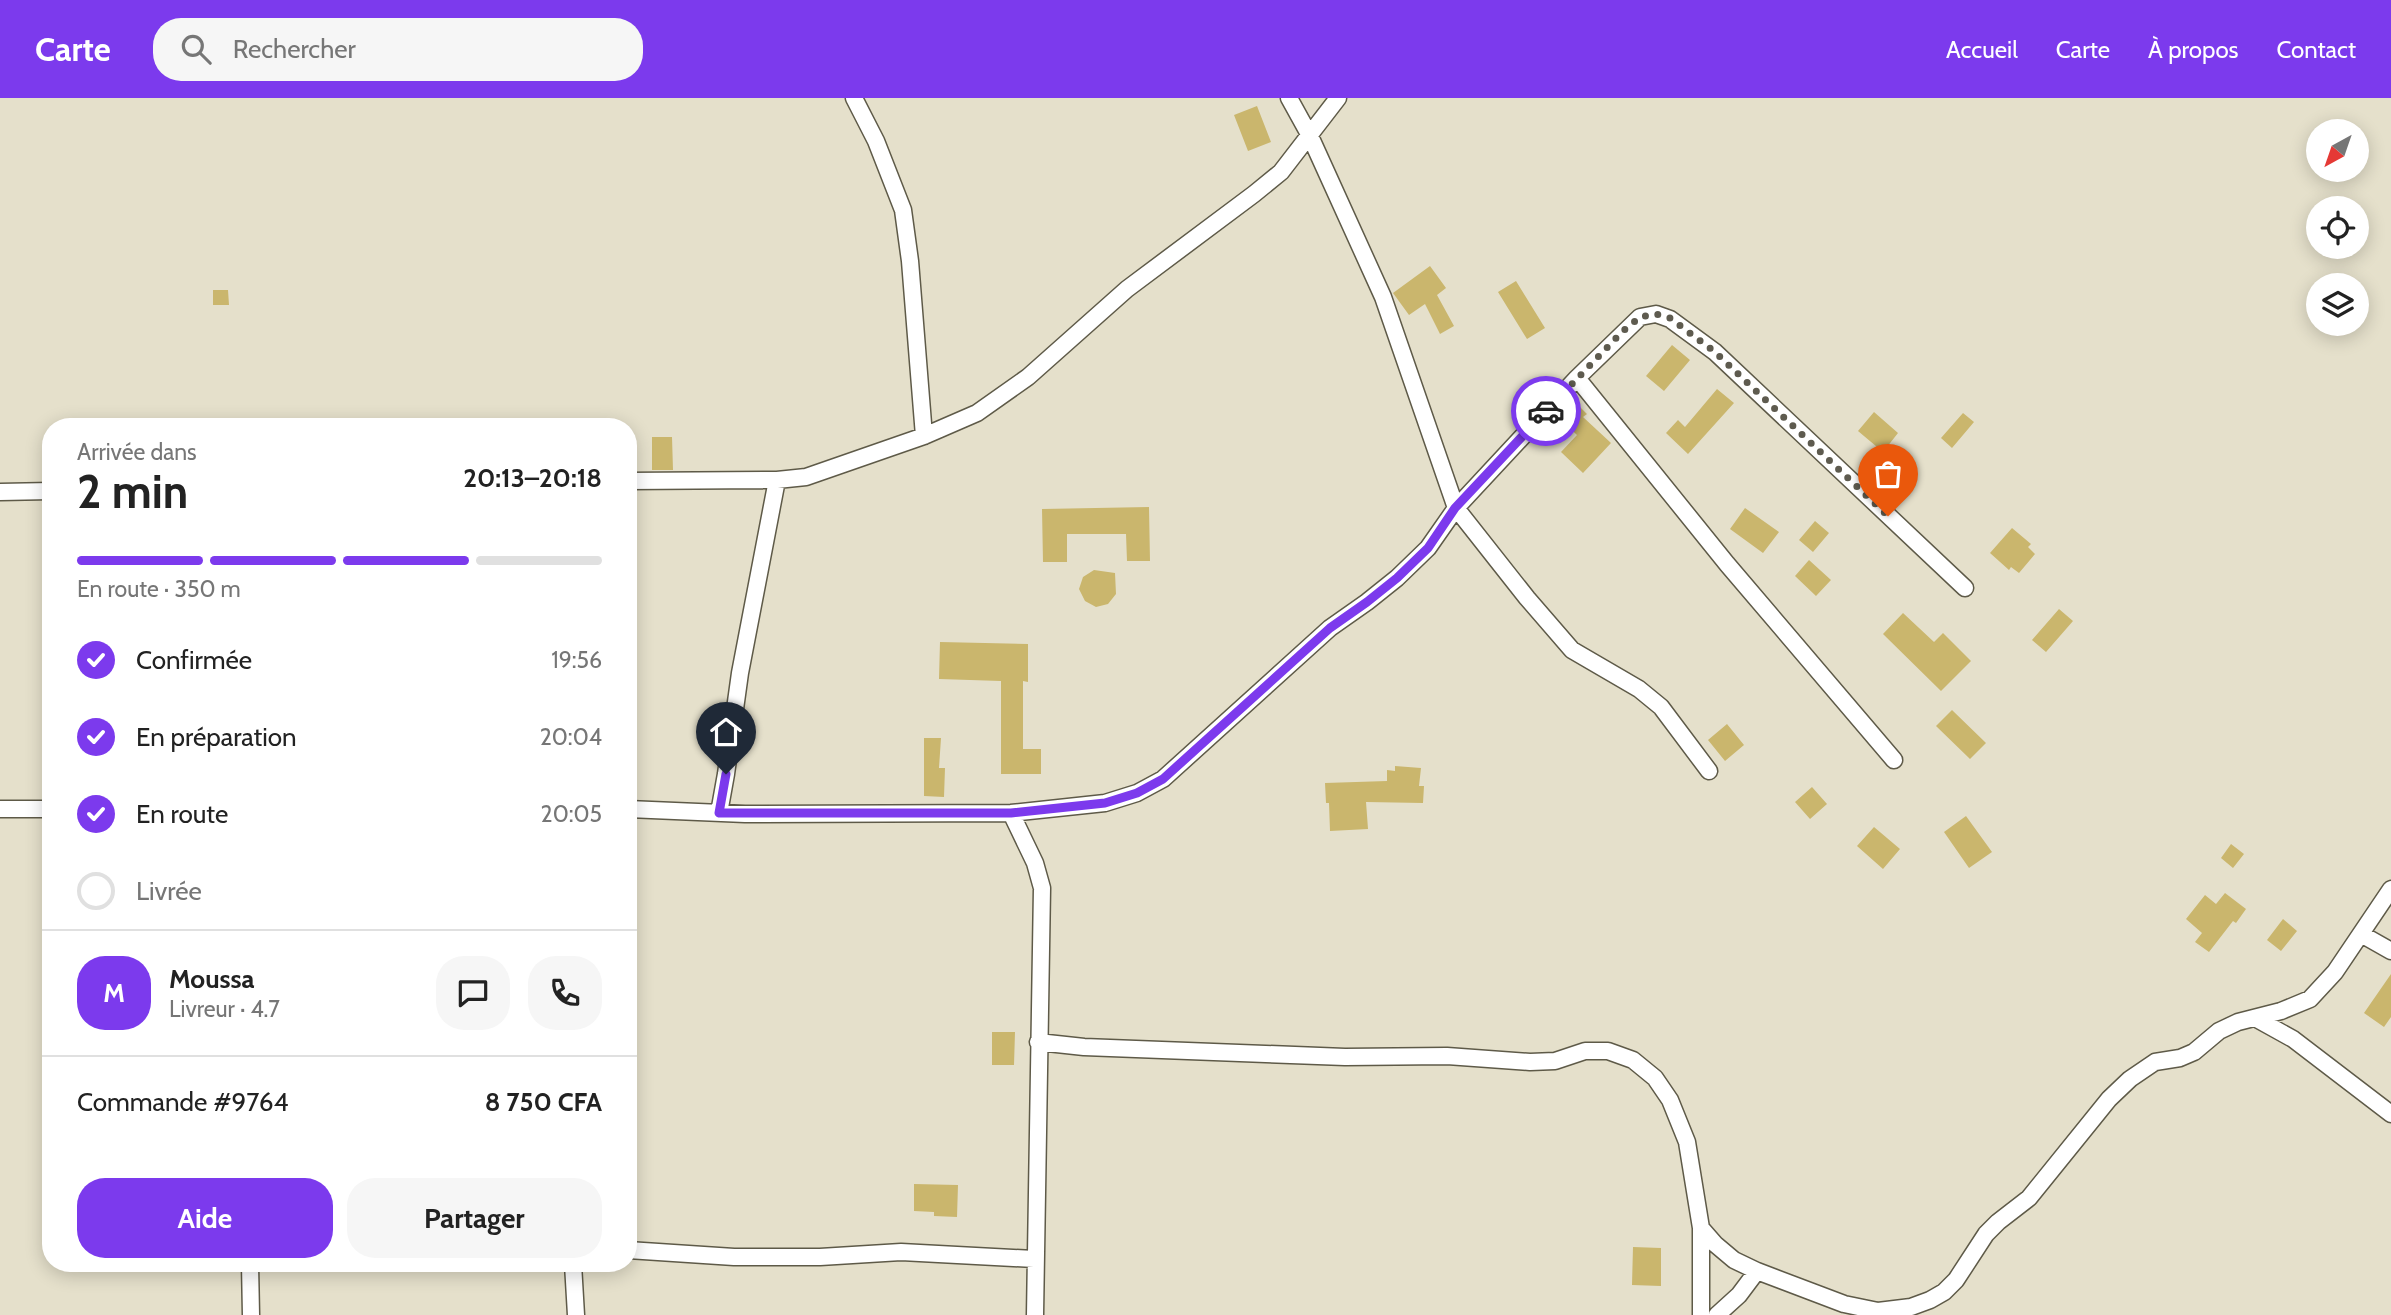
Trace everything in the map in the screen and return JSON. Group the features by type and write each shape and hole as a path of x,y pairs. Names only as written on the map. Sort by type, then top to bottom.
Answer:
{"street":[{"path":"854,98 876,141 903,210 910,261 924,436"},
{"path":"1289,98 1310,136 1383,297 1455,508 1572,650 1639,689 1661,707 1709,771"},
{"path":"637,481 776,480 806,477 924,436 977,413 1003,396 1127,289 1281,172 1338,98"},
{"path":"637,809 719,813 1011,813 1105,803 1137,793 1163,779 1330,628 1397,578 1428,548 1455,508 1577,378 1640,317 1656,314 1670,318 1715,352 1965,588"},
{"path":"1577,378 1727,564 1894,760"},
{"path":"719,813 740,673 776,480"},
{"path":"0,492 42,491"},
{"path":"0,809 42,809"},
{"path":"1011,813 1035,863 1042,888 1035,1315"},
{"path":"1701,1228 1734,1260 1821,1296 1863,1310 1893,1310 1930,1300 1944,1292 1956,1280 1986,1234 2029,1198 2109,1099 2130,1079 2155,1062 2194,1052 2219,1031 2310,999 2335,972 2391,889"},
{"path":"2361,933 2391,951"},
{"path":"2255,1018 2293,1039 2391,1114"},
{"path":"1038,1042 1084,1047 1345,1057 1447,1056 1530,1062 1555,1061 1586,1051 1608,1051 1633,1060 1655,1079 1670,1100 1687,1142 1701,1228 1701,1315"},
{"path":"637,1251 734,1257 820,1257 901,1252 1034,1259"},
{"path":"1717,1315 1739,1295 1757,1271"},
{"path":"250,1272 251,1315"},
{"path":"573,1272 576,1315"}],"building":[{"path":"1257,106 1271,142 1248,151 1234,115"},
{"path":"1430,266 1446,288 1437,295 1454,326 1440,334 1425,304 1409,315 1393,293"},
{"path":"1516,281 1545,328 1527,339 1498,292"},
{"path":"213,290 228,290 229,305 213,305"},
{"path":"1672,345 1690,360 1664,391 1646,376"},
{"path":"1717,389 1734,403 1688,454 1666,433 1678,420 1685,427"},
{"path":"1574,401 1587,414 1583,417 1611,443 1583,473 1561,452 1577,435 1558,417"},
{"path":"1874,412 1898,433 1883,452 1858,431"},
{"path":"1963,413 1974,422 1952,448 1941,438"},
{"path":"652,437 672,437 673,470 652,470"},
{"path":"1149,507 1150,561 1127,561 1126,534 1067,534 1067,562 1043,562 1042,509"},
{"path":"1745,508 1779,532 1763,553 1730,529"},
{"path":"1815,521 1829,533 1813,552 1799,540"},
{"path":"2012,528 2031,544 2028,547 2035,554 2019,573 2011,567 2009,570 1990,553"},
{"path":"1809,560 1831,580 1816,596 1795,576"},
{"path":"1094,570 1115,573 1116,594 1108,604 1096,607 1085,601 1079,589 1083,577"},
{"path":"2059,609 2073,621 2046,652 2032,640"},
{"path":"1903,613 1934,642 1943,633 1971,661 1941,691 1883,634"},
{"path":"940,642 1028,644 1028,682 1023,681 1023,749 1041,749 1041,774 1001,774 1001,681 939,679"},
{"path":"1952,710 1986,743 1970,759 1936,726"},
{"path":"1727,724 1744,745 1725,761 1708,740"},
{"path":"924,738 941,738 939,768 945,768 944,797 924,796"},
{"path":"1395,766 1421,768 1419,786 1424,786 1423,803 1366,802 1368,829 1330,831 1325,783 1387,781 1387,770 1395,771"},
{"path":"1812,787 1827,804 1810,819 1795,802"},
{"path":"1966,816 1992,852 1969,868 1944,832"},
{"path":"1874,827 1900,849 1883,869 1857,846"},
{"path":"2231,844 2244,854 2233,868 2221,858"},
{"path":"2225,893 2246,909 2209,952 2195,942 2202,933 2186,919 2205,895 2216,904"},
{"path":"2283,919 2297,931 2281,951 2267,940"},
{"path":"2391,974 2391,1017 2384,1027 2364,1013"},
{"path":"992,1032 1015,1032 1014,1065 992,1065"},
{"path":"914,1184 958,1185 957,1217 934,1216 934,1212 914,1211"},
{"path":"1633,1247 1661,1248 1661,1286 1632,1285"}],"way so far":[{"path":"1546,411 1623,331 1640,317 1656,314 1670,318 1715,352 1888,516"}],"route":[{"path":"726,774 719,813 1011,813 1105,803 1137,793 1163,779 1330,628 1397,578 1428,548 1455,508 1546,411"}]}
